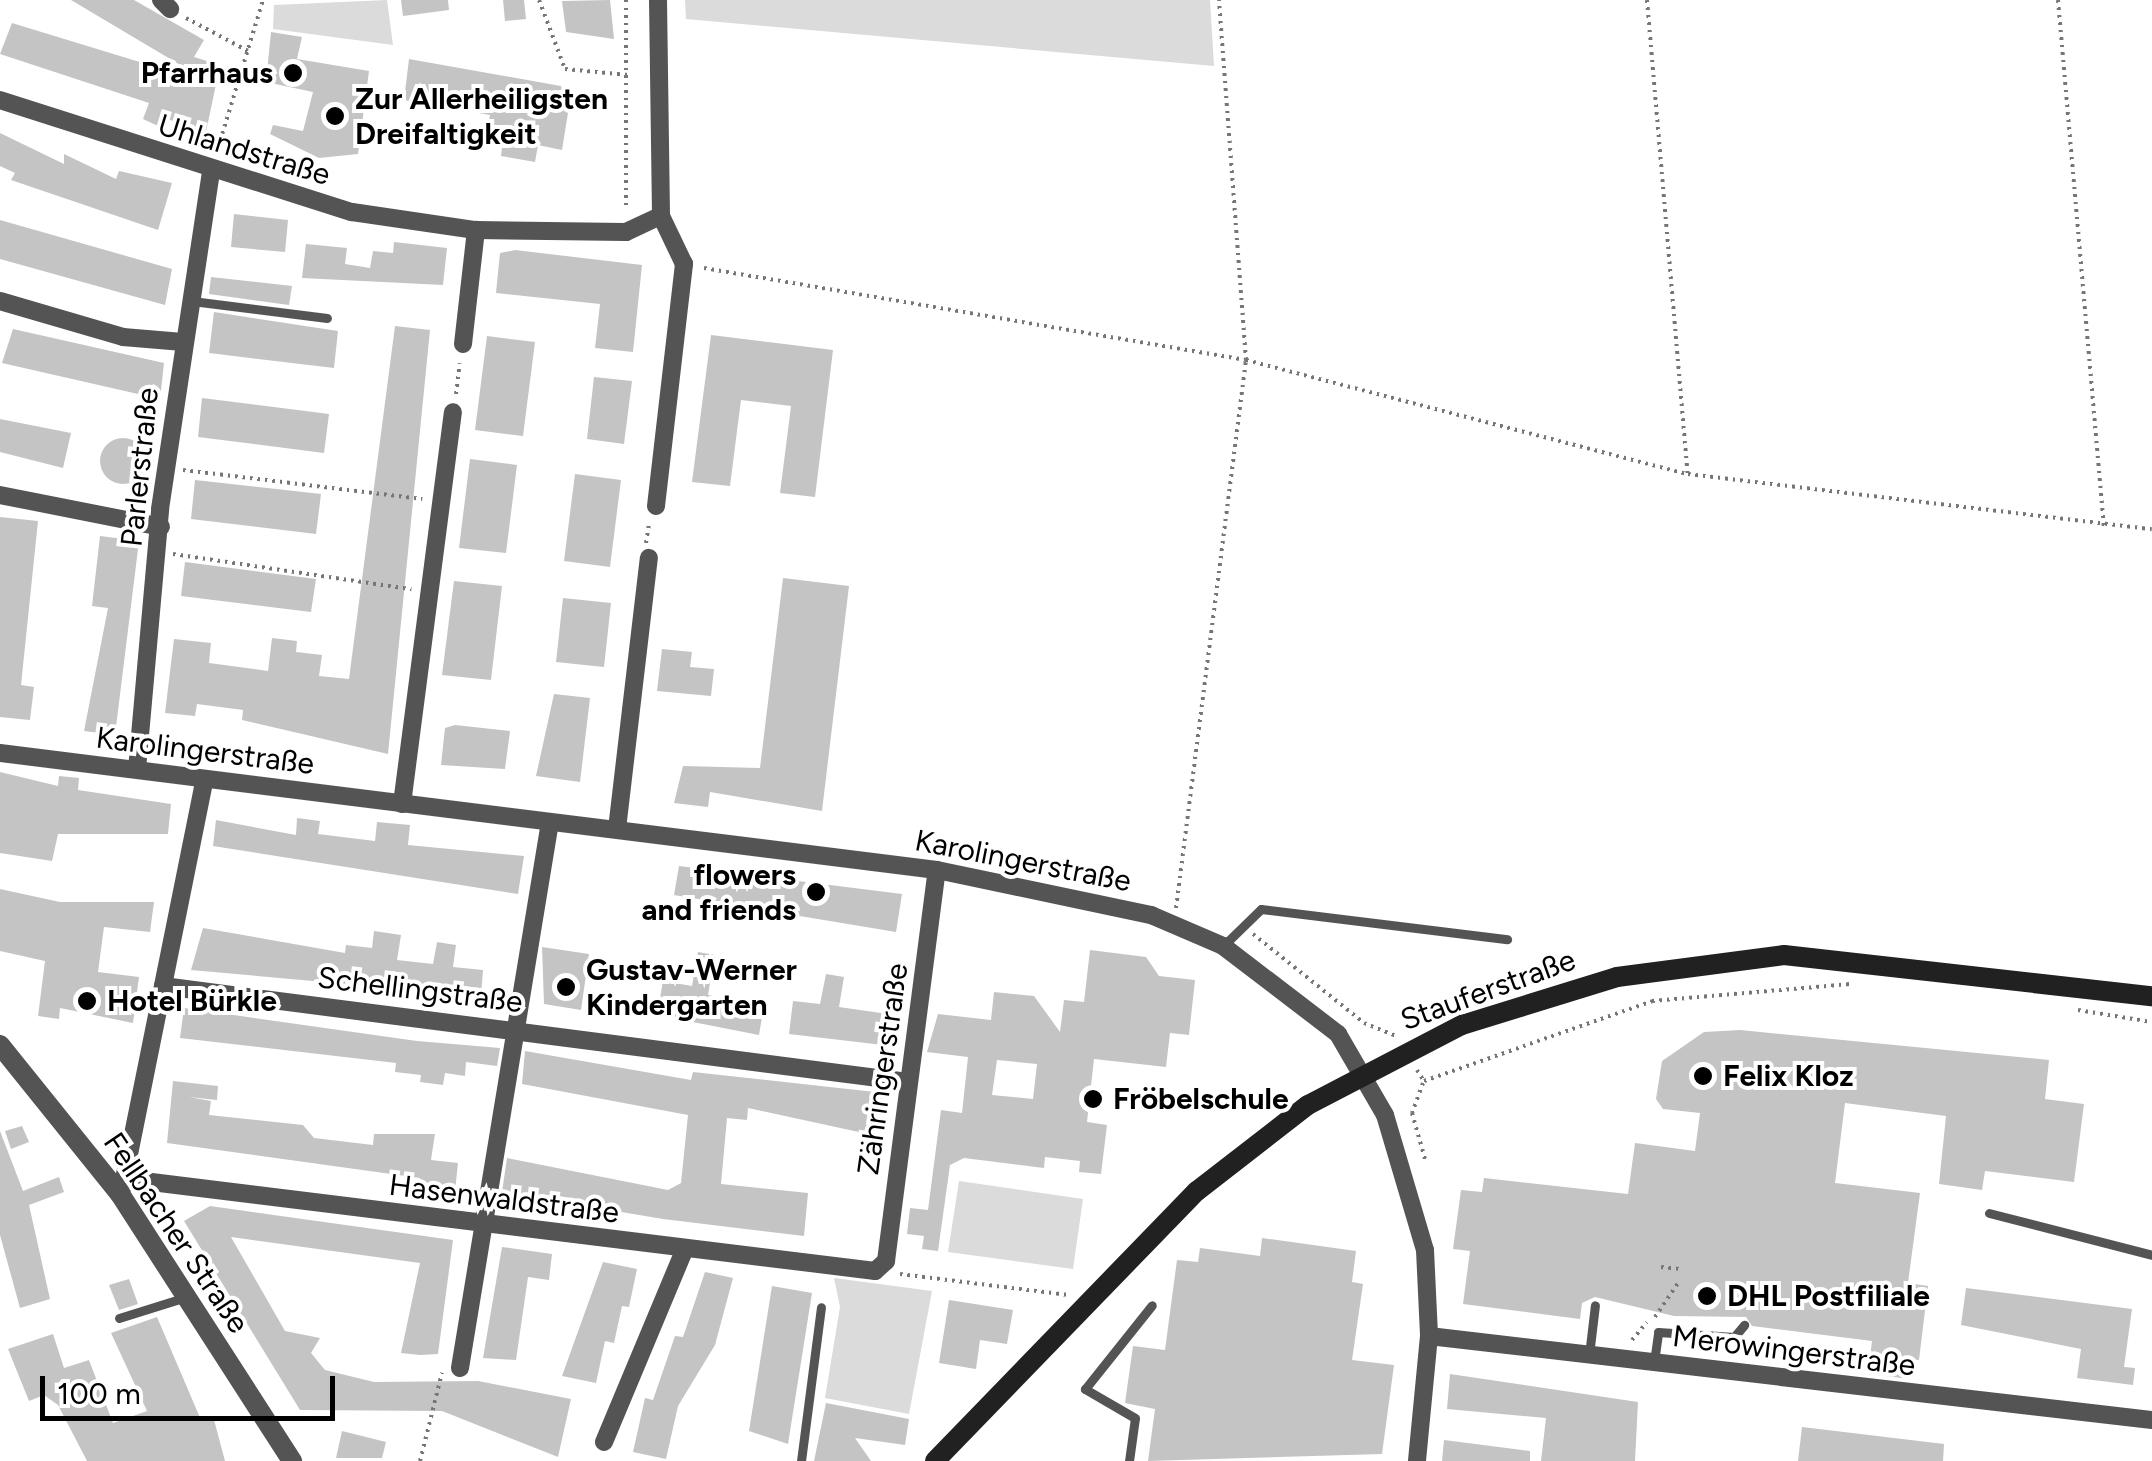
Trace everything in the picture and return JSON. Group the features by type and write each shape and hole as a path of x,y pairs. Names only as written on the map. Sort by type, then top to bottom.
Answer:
{"main road":[{"name":"Stauferstraße","path":"936,1461 1088,1298 1196,1190 1362,1073 1525,1003 1729,958 1843,955 2152,996"}],"street":[{"path":"656,506 684,264 660,216 658,0"},
{"name":"Uhlandstraße","path":"0,100 211,172 352,212 476,230 626,232 660,216"},
{"name":"Parlerstraße","path":"137,770 166,468 211,172"},
{"path":"463,344 476,230"},
{"path":"0,301 123,336 183,342"},
{"path":"402,804 453,412"},
{"path":"0,495 161,527"},
{"path":"616,829 649,558"},
{"name":"Karolingerstraße","path":"0,753 937,870 1172,923 1223,946 1298,995 1362,1073 1385,1116 1425,1250 1429,1336 1417,1461"},
{"path":"124,1186 205,779"},
{"path":"460,1368 480,1223 550,822"},
{"name":"Zähringerstraße","path":"875,1271 886,1261 937,870"},
{"name":"Schellingstraße","path":"162,986 908,1082"},
{"name":"Fellbacher Straße","path":"0,1045 124,1186 184,1297 292,1461"},
{"name":"Hasenwaldstraße","path":"124,1186 480,1223 875,1271"},
{"path":"604,1442 684,1250"},
{"name":"Merowingerstraße","path":"1429,1336 2152,1420"}],"lane":[{"path":"190,300 327,318"},
{"path":"1223,946 1237,925 1261,909 1507,938"},
{"path":"1989,1213 2152,1255"},
{"path":"119,1318 184,1297"},
{"path":"1128,1461 1135,1418 1084,1389 1152,1305"},
{"path":"1588,1354 1595,1305"},
{"path":"801,1461 822,1307"},
{"path":"1654,1362 1658,1332 1734,1336 1744,1325"}],"path":[{"path":"211,172 264,0"},
{"path":"539,0 565,69 628,75"},
{"path":"626,0 626,232"},
{"path":"1172,923 1246,360 1220,0"},
{"path":"1647,0 1688,474"},
{"path":"2058,0 2104,528"},
{"path":"166,5 248,50"},
{"path":"684,264 1246,360 1688,474 2104,528 2152,529"},
{"path":"453,412 463,344"},
{"path":"166,468 442,502"},
{"path":"649,558 656,506"},
{"path":"158,552 430,592"},
{"path":"1237,925 1364,1022 1392,1027 1424,1081"},
{"path":"1424,1081 1652,1001 1858,984"},
{"path":"2074,1009 2152,1022"},
{"path":"1424,1081 1412,1113 1425,1159"},
{"path":"1661,1267 1680,1269"},
{"path":"875,1271 1088,1298"},
{"path":"420,1461 442,1372 460,1368"}],"shaded area":[{"path":"387,0 393,45 273,29 274,5"},
{"path":"685,0 1210,0 1214,66 686,19"},
{"path":"959,1181 1083,1199 1073,1269 948,1252"},
{"path":"834,1278 932,1291 909,1414 825,1398 840,1307"}],"building":[{"path":"71,0 134,0 204,40 194,57 220,65 206,132 161,117 158,126 143,119 149,103 0,54 12,23 179,74 182,66"},
{"path":"401,0 448,0 449,10 403,16"},
{"path":"503,0 524,0 526,19 505,21"},
{"path":"610,0 614,39 566,32 562,1"},
{"name":"Zur Allerheiligsten Dreifaltigkeit","path":"271,32 302,37 297,59 369,71 358,154 319,158 270,134 273,125 303,131 313,92 266,82"},
{"path":"409,59 572,88 562,150 538,145 535,162 501,156 504,132 487,130 490,115 404,100"},
{"path":"0,133 64,164 64,154 116,179 119,171 172,183 158,230 11,180 15,173 0,166"},
{"path":"234,214 288,220 285,252 231,247"},
{"path":"0,220 172,269 165,305 0,259"},
{"path":"394,242 447,248 443,285 302,278 306,244 347,248 345,264 370,268 373,251 393,253"},
{"path":"515,250 642,265 633,352 595,348 600,304 496,293 500,253"},
{"path":"211,277 292,286 289,305 209,294"},
{"path":"214,312 338,331 334,368 209,353"},
{"path":"395,326 430,330 388,754 242,720 243,710 197,704 195,716 165,713 174,639 211,643 209,663 268,671 272,638 297,641 296,652 322,655 319,676 349,679"},
{"path":"13,329 164,363 160,399 2,363"},
{"path":"711,335 833,350 815,497 780,493 791,406 741,400 730,486 692,482"},
{"path":"487,336 535,342 523,436 475,430"},
{"path":"594,377 632,381 624,444 587,439"},
{"path":"202,398 329,414 324,453 198,437"},
{"path":"0,419 71,433 63,468 0,452"},
{"path":"123,438 139,445 146,461 139,477 123,484 107,477 100,461 107,445"},
{"path":"470,459 517,465 506,553 459,548"},
{"path":"575,474 621,480 610,567 564,561"},
{"path":"195,480 321,494 316,534 191,519"},
{"path":"0,517 38,521 21,685 34,687 30,720 0,717"},
{"path":"100,536 139,541 115,735 84,731 108,608 92,606"},
{"path":"185,562 316,579 311,612 181,596"},
{"path":"783,578 849,586 822,811 710,792 708,807 674,803 683,766 760,768"},
{"path":"454,581 502,586 491,680 442,675"},
{"path":"563,598 611,603 604,667 556,662"},
{"path":"662,649 692,652 690,667 714,669 711,696 657,691"},
{"path":"554,694 590,698 580,782 536,776"},
{"path":"455,725 510,731 505,769 441,765 445,728"},
{"path":"0,772 58,786 59,776 79,778 78,790 171,804 168,834 58,834 52,861 0,853"},
{"path":"297,818 320,821 318,834 375,841 377,822 410,825 408,845 524,856 518,894 213,846 216,820 296,835"},
{"path":"679,866 902,894 896,932 674,895"},
{"path":"0,889 60,902 154,902 150,932 104,927 98,972 139,977 133,1023 60,1008 59,1019 38,1016 45,961 0,951"},
{"path":"203,928 345,953 346,945 372,948 374,931 401,935 397,960 433,964 437,942 456,945 453,967 483,970 481,996 191,970"},
{"name":"Gustav-Werner Kindergarten","path":"542,947 589,954 581,1010 544,1004"},
{"path":"1090,950 1146,957 1159,976 1195,980 1189,1035 1170,1033 1166,1067 1094,1059 1087,1122 1107,1125 1101,1174 1079,1172 1080,1161 1045,1157 1044,1168 964,1158 950,1165 938,1251 922,1249 924,1236 907,1234 910,1208 928,1210 941,1110 962,1113 968,1057 927,1052 938,1014 991,1020 994,992 1034,996 1060,1032 1064,1000 1084,1002","holes":["997,1060 1037,1064 1033,1099 992,1095"]},
{"path":"698,952 715,955 708,995 764,1005 759,1035 657,1015 663,981 692,986"},
{"path":"826,974 844,977 839,1007 888,1014 883,1045 789,1034 793,1001 820,1004"},
{"path":"184,1008 417,1041 500,1048 497,1066 466,1062 465,1076 445,1073 443,1085 420,1082 421,1075 395,1072 396,1063 180,1038"},
{"path":"1740,1030 2049,1060 2045,1099 2084,1104 2074,1182 1985,1171 1982,1190 1939,1184 1946,1116 1845,1103 1835,1183 1920,1193 1908,1283 1928,1286 1919,1360 1905,1359 1902,1378 1868,1374 1872,1341 1752,1326 1746,1317 1674,1316 1595,1297 1582,1303 1580,1319 1463,1304 1470,1251 1453,1249 1461,1190 1482,1192 1484,1178 1628,1194 1635,1143 1695,1151 1700,1113 1663,1109 1656,1099 1662,1061 1704,1032"},
{"path":"525,1051 691,1080 693,1072 884,1093 882,1111 872,1110 868,1134 748,1108 747,1120 727,1118 721,1184 808,1193 804,1236 663,1219 502,1192 507,1158 668,1190 681,1183 688,1115 522,1084"},
{"path":"173,1081 218,1086 217,1100 189,1097 211,1101 209,1115 303,1125 314,1138 373,1145 374,1134 435,1134 431,1160 458,1163 455,1191 419,1186 420,1178 167,1143"},
{"path":"22,1126 29,1142 11,1149 5,1131"},
{"path":"0,1131 23,1191 59,1177 64,1192 29,1205 50,1299 20,1308 0,1235"},
{"path":"210,1206 453,1240 438,1354 420,1355 401,1353 420,1263 231,1237 285,1331 320,1338 311,1353 325,1370 374,1382 478,1381 571,1399 558,1457 442,1411 300,1410 184,1221"},
{"path":"1262,1238 1356,1251 1352,1282 1363,1284 1352,1360 1394,1365 1382,1454 1148,1461 1155,1409 1125,1403 1133,1346 1165,1350 1177,1260 1198,1262 1200,1248 1260,1256"},
{"path":"502,1247 552,1254 549,1280 528,1277 516,1360 483,1358"},
{"path":"603,1262 637,1269 629,1307 622,1306 614,1343 605,1341 596,1383 562,1376"},
{"path":"705,1272 733,1278 715,1345 678,1406 666,1459 633,1452 645,1398 653,1400 675,1336 683,1337"},
{"path":"129,1279 138,1304 119,1310 109,1285"},
{"path":"772,1286 812,1293 788,1444 749,1431"},
{"path":"1966,1288 2132,1309 2124,1367 2135,1368 2133,1385 2077,1378 2081,1349 1961,1325"},
{"path":"949,1300 1013,1310 1007,1344 980,1340 976,1369 939,1363"},
{"path":"157,1317 201,1420 213,1416 225,1461 87,1461 58,1405 44,1395 29,1401 8,1349 53,1334 64,1368 89,1360 113,1423 147,1411 111,1333"},
{"path":"1450,1374 1638,1402 1635,1461 1541,1461 1546,1418 1447,1409"},
{"path":"826,1403 909,1419 905,1445 855,1438 871,1461 814,1461"},
{"path":"1802,1427 1944,1444 1943,1461 1798,1461"},
{"path":"342,1431 386,1442 382,1458 336,1458"},
{"path":"1444,1440 1530,1451 1530,1461 1442,1461"}],"place":[{"name":"Pfarrhaus","path":"293,73"},
{"name":"Zur Allerheiligsten Dreifaltigkeit","path":"335,116"},
{"name":"flowers and friends","path":"816,892"},
{"name":"Gustav-Werner Kindergarten","path":"566,987"},
{"name":"Hotel Bürkle","path":"87,1001"},
{"name":"Felix Kloz","path":"1703,1076"},
{"name":"Fröbelschule","path":"1093,1099"},
{"name":"DHL Postfiliale","path":"1707,1296"}]}
